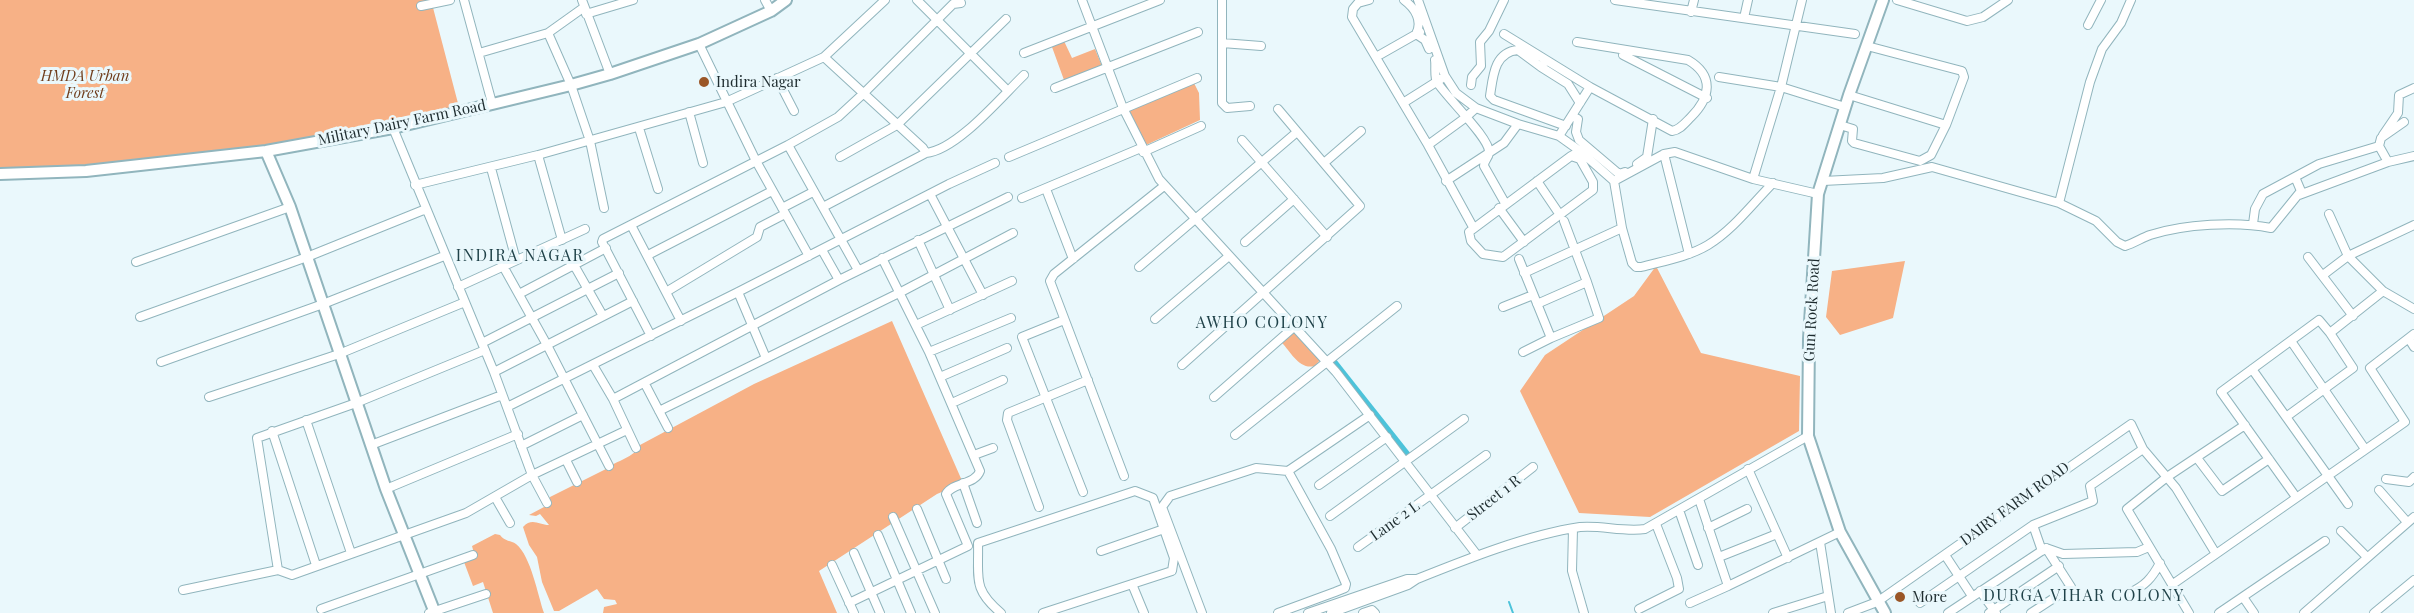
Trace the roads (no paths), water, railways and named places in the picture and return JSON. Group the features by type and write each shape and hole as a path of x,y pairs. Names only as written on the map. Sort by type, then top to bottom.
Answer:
{"main road":[{"name":"Military Dairy Farm Road","path":"0,174 86,171 266,151 393,128 571,86 610,74 699,44 771,11 786,0"},
{"name":"Gun Rock Road","path":"1883,0 1849,95 1818,194 1809,339 1808,436 1840,532 1885,613"},
{"path":"266,151 290,207 386,489 433,612"}],"street":[{"path":"421,6 450,0"},
{"path":"464,0 492,103"},
{"path":"479,53 548,33 584,7 633,0"},
{"path":"765,0 771,11"},
{"path":"415,184 491,168 726,102 824,57 885,0"},
{"path":"917,0 1008,91"},
{"path":"1082,0 1123,108 1142,150 1164,186 1327,361 1477,555"},
{"path":"1024,53 1160,0"},
{"path":"1222,0 1222,103 1227,108 1250,106"},
{"path":"1366,0 1353,9 1353,17 1473,227"},
{"path":"1404,0 1411,6 1418,18 1419,29 1416,34"},
{"path":"1418,0 1444,76 1456,93 1476,108 1559,136 1614,181 1622,228 1632,262 1636,267 1689,254 1708,245 1773,183"},
{"path":"1471,85 1472,77 1481,66 1480,42 1489,30 1504,0"},
{"path":"1615,0 1855,34"},
{"path":"1691,12 1694,0"},
{"path":"1744,18 1748,0"},
{"path":"1753,179 1781,87 1802,0"},
{"path":"1897,0 1967,21 1983,17 2008,0"},
{"path":"2088,25 2101,0"},
{"path":"2059,203 2090,82 2102,49 2121,23 2131,0"},
{"path":"651,336 603,239 788,146 838,117 953,4 962,3"},
{"path":"584,7 610,74"},
{"path":"840,157 897,125 1006,19"},
{"path":"1376,57 1427,28"},
{"path":"1055,88 1198,32"},
{"path":"548,33 571,86 590,141 604,208"},
{"path":"1416,34 1425,40 1434,57 1436,82 1480,133 1489,153 1484,166 1502,206 1524,242"},
{"path":"1504,34 1568,84 1580,103"},
{"path":"1566,126 1494,100 1490,96 1498,60 1509,52 1518,50 1676,131 1707,98 1707,82 1704,75 1698,65 1688,60 1577,42"},
{"path":"699,44 756,161 809,256"},
{"path":"1222,44 1261,46"},
{"path":"1840,125 1853,129 1852,141 1854,143 1920,161 1931,155 1946,125 1964,74 1962,71 1867,46"},
{"path":"1623,55 1707,98"},
{"path":"824,57 926,153"},
{"path":"823,207 955,140 1024,75"},
{"path":"1403,103 1444,76"},
{"path":"1719,76 1781,87 1845,107"},
{"path":"777,78 794,111"},
{"path":"1009,157 1189,79 1197,78"},
{"path":"1559,136 1590,87"},
{"path":"2380,142 2398,113 2397,97 2414,88"},
{"path":"1849,95 1946,125"},
{"path":"1428,145 1476,108"},
{"path":"1182,365 1360,206 1278,109"},
{"path":"689,112 703,163"},
{"path":"1572,116 1578,119 1577,136 1583,146 1622,174 1647,157 1653,119"},
{"path":"2253,224 2255,209 2263,194 2319,164 2380,142 2404,122"},
{"path":"1446,181 1504,143 1518,124"},
{"path":"1022,198 1201,126"},
{"path":"393,128 444,256 494,372 532,475 547,503"},
{"path":"639,128 658,189"},
{"path":"1324,163 1361,130"},
{"path":"1139,267 1297,132"},
{"path":"1242,140 1327,237"},
{"path":"2380,142 2388,162"},
{"path":"788,146 858,270"},
{"path":"1571,156 1580,159 1594,188 1562,218 1503,257 1483,254 1471,241 1469,232 1473,227 1571,156 1580,151"},
{"path":"1614,181 1664,154 1675,152 1753,179 1818,194"},
{"path":"1664,154 1689,254"},
{"path":"538,155 562,240"},
{"path":"2299,195 2388,162 2414,156"},
{"path":"507,407 995,163"},
{"path":"1823,181 1883,178 1932,167 2059,203 2096,221 2117,242 2125,246 2149,235 2172,230 2253,224 2271,228 2299,195 2301,186 2295,177"},
{"path":"491,168 516,260"},
{"path":"1523,352 1599,318 1562,218 1538,181"},
{"path":"1124,476 1050,281 1054,274 1164,186"},
{"path":"1046,189 1073,259"},
{"path":"648,255 772,190"},
{"path":"666,292 757,237 760,226 813,192"},
{"path":"930,194 983,295"},
{"path":"613,399 858,270 1008,197"},
{"path":"1245,242 1294,199"},
{"path":"136,262 290,207"},
{"path":"140,317 307,256 426,209"},
{"path":"2329,214 2348,256 2383,291 2411,305"},
{"path":"631,225 681,321"},
{"path":"2323,275 2348,256 2414,225"},
{"path":"1524,273 1622,228"},
{"path":"458,287 585,229"},
{"path":"659,411 901,292 1013,232"},
{"path":"918,240 950,310"},
{"path":"519,294 606,248"},
{"path":"822,250 839,280"},
{"path":"161,362 323,304 444,256"},
{"path":"1155,319 1229,256"},
{"path":"2308,257 2353,316"},
{"path":"849,603 968,546 946,495 949,490 979,475 980,471 929,352 882,258"},
{"path":"1519,259 1551,338"},
{"path":"574,265 603,316"},
{"path":"503,266 547,345 609,466"},
{"path":"278,570 257,438 356,403 483,347 532,318 619,273"},
{"path":"916,325 1012,281"},
{"path":"1537,303 1587,282"},
{"path":"2330,333 2383,291"},
{"path":"738,292 766,358"},
{"path":"1503,307 1533,295"},
{"path":"494,372 633,301"},
{"path":"208,397 339,354 465,302"},
{"path":"1235,435 1397,306"},
{"path":"929,352 1011,318"},
{"path":"1064,320 1022,337 1083,492"},
{"path":"2286,417 2353,368 2319,320 2221,392 2296,498"},
{"path":"1214,397 1295,326"},
{"path":"2173,584 2405,422 2370,368 2411,336 2414,347"},
{"path":"2291,340 2365,449"},
{"path":"940,377 1008,348"},
{"path":"593,365 613,399 636,448"},
{"path":"2252,369 2348,504"},
{"path":"952,402 1003,380"},
{"path":"1039,507 1006,417 1010,411 1088,380"},
{"path":"645,384 668,428"},
{"path":"371,445 502,395"},
{"path":"521,446 583,415"},
{"path":"1202,613 1162,507 1165,501 1170,496 1256,468 1288,471 1370,415"},
{"path":"1330,516 1464,419"},
{"path":"306,420 351,553"},
{"name":"DAIRY FARM ROAD","path":"1848,613 1877,602 2131,424 2143,449"},
{"path":"2189,613 2127,509 2167,477 2245,426"},
{"path":"183,590 278,570 292,575 403,536 466,513 532,475 627,430"},
{"path":"272,431 316,565"},
{"path":"386,489 518,434"},
{"path":"1308,613 1331,609 1408,585 1417,579 1477,555 1572,529 1583,527 1634,531 1656,524 1808,436"},
{"path":"1319,485 1387,437"},
{"path":"974,455 993,448"},
{"path":"1920,603 2033,525 2093,501 2090,486 2143,449 2167,477 2216,554"},
{"name":"Lane 2 L","path":"1358,547 1486,454"},
{"path":"2197,458 2222,491 2269,459"},
{"path":"566,460 577,482"},
{"name":"Street 1 R","path":"1455,528 1533,467"},
{"path":"1748,470 1788,558"},
{"path":"1288,471 1330,549 1346,584 1347,594 1356,596"},
{"path":"2386,479 2409,482 2414,477"},
{"path":"963,483 977,524"},
{"path":"2304,613 2410,519 2379,490"},
{"path":"1001,613 986,601 979,587 978,543 1135,491 1153,498 1174,558 1172,571 1043,613"},
{"path":"495,497 510,523"},
{"path":"1699,499 1728,586"},
{"path":"1708,528 1747,508"},
{"path":"917,509 946,579"},
{"path":"1679,510 1698,565"},
{"path":"893,517 935,613"},
{"path":"1639,609 1679,588 1656,524"},
{"path":"2031,613 2071,586 2059,566 2044,550 2033,525"},
{"path":"1101,551 1164,529"},
{"path":"1572,529 1572,571 1584,613"},
{"path":"2341,531 2367,558"},
{"path":"1690,603 1840,532"},
{"path":"1719,557 1777,534"},
{"path":"878,535 911,613"},
{"path":"2219,613 2325,541"},
{"path":"1820,542 1831,613"},
{"path":"1948,613 2044,550 2074,554 2137,552 2149,547"},
{"path":"854,553 880,613"},
{"path":"321,609 473,555"},
{"path":"1945,555 1972,596"},
{"path":"2129,593 2143,587 2152,579 2160,563"},
{"path":"832,565 854,613"},
{"path":"1980,591 1993,612 2059,566"},
{"path":"2374,613 2414,580"},
{"path":"1132,584 1144,613"},
{"path":"1278,613 1345,588"},
{"path":"1331,609 1338,598 1335,592"},
{"path":"1331,609 1356,596 1382,592"},
{"path":"433,612 486,594"},
{"path":"1773,613 1828,596"},
{"path":"2243,597 2254,613"},
{"path":"1363,613 1372,610 1376,613"}],"water":[{"path":"1335,358 1411,454 1407,457 1332,361"}],"waterway":[{"path":"1509,602 1513,613"}],"place":[{"name":"Indira Nagar","path":"704,82"},
{"name":"More","path":"1900,597"}],"district":[{"name":"INDIRA NAGAR","path":"520,256"},
{"name":"AWHO COLONY","path":"1262,323"},
{"name":"DURGA VIHAR COLONY","path":"2084,596"}],"park label":[{"name":"HMDA Urban Forest","path":"85,84"}]}
